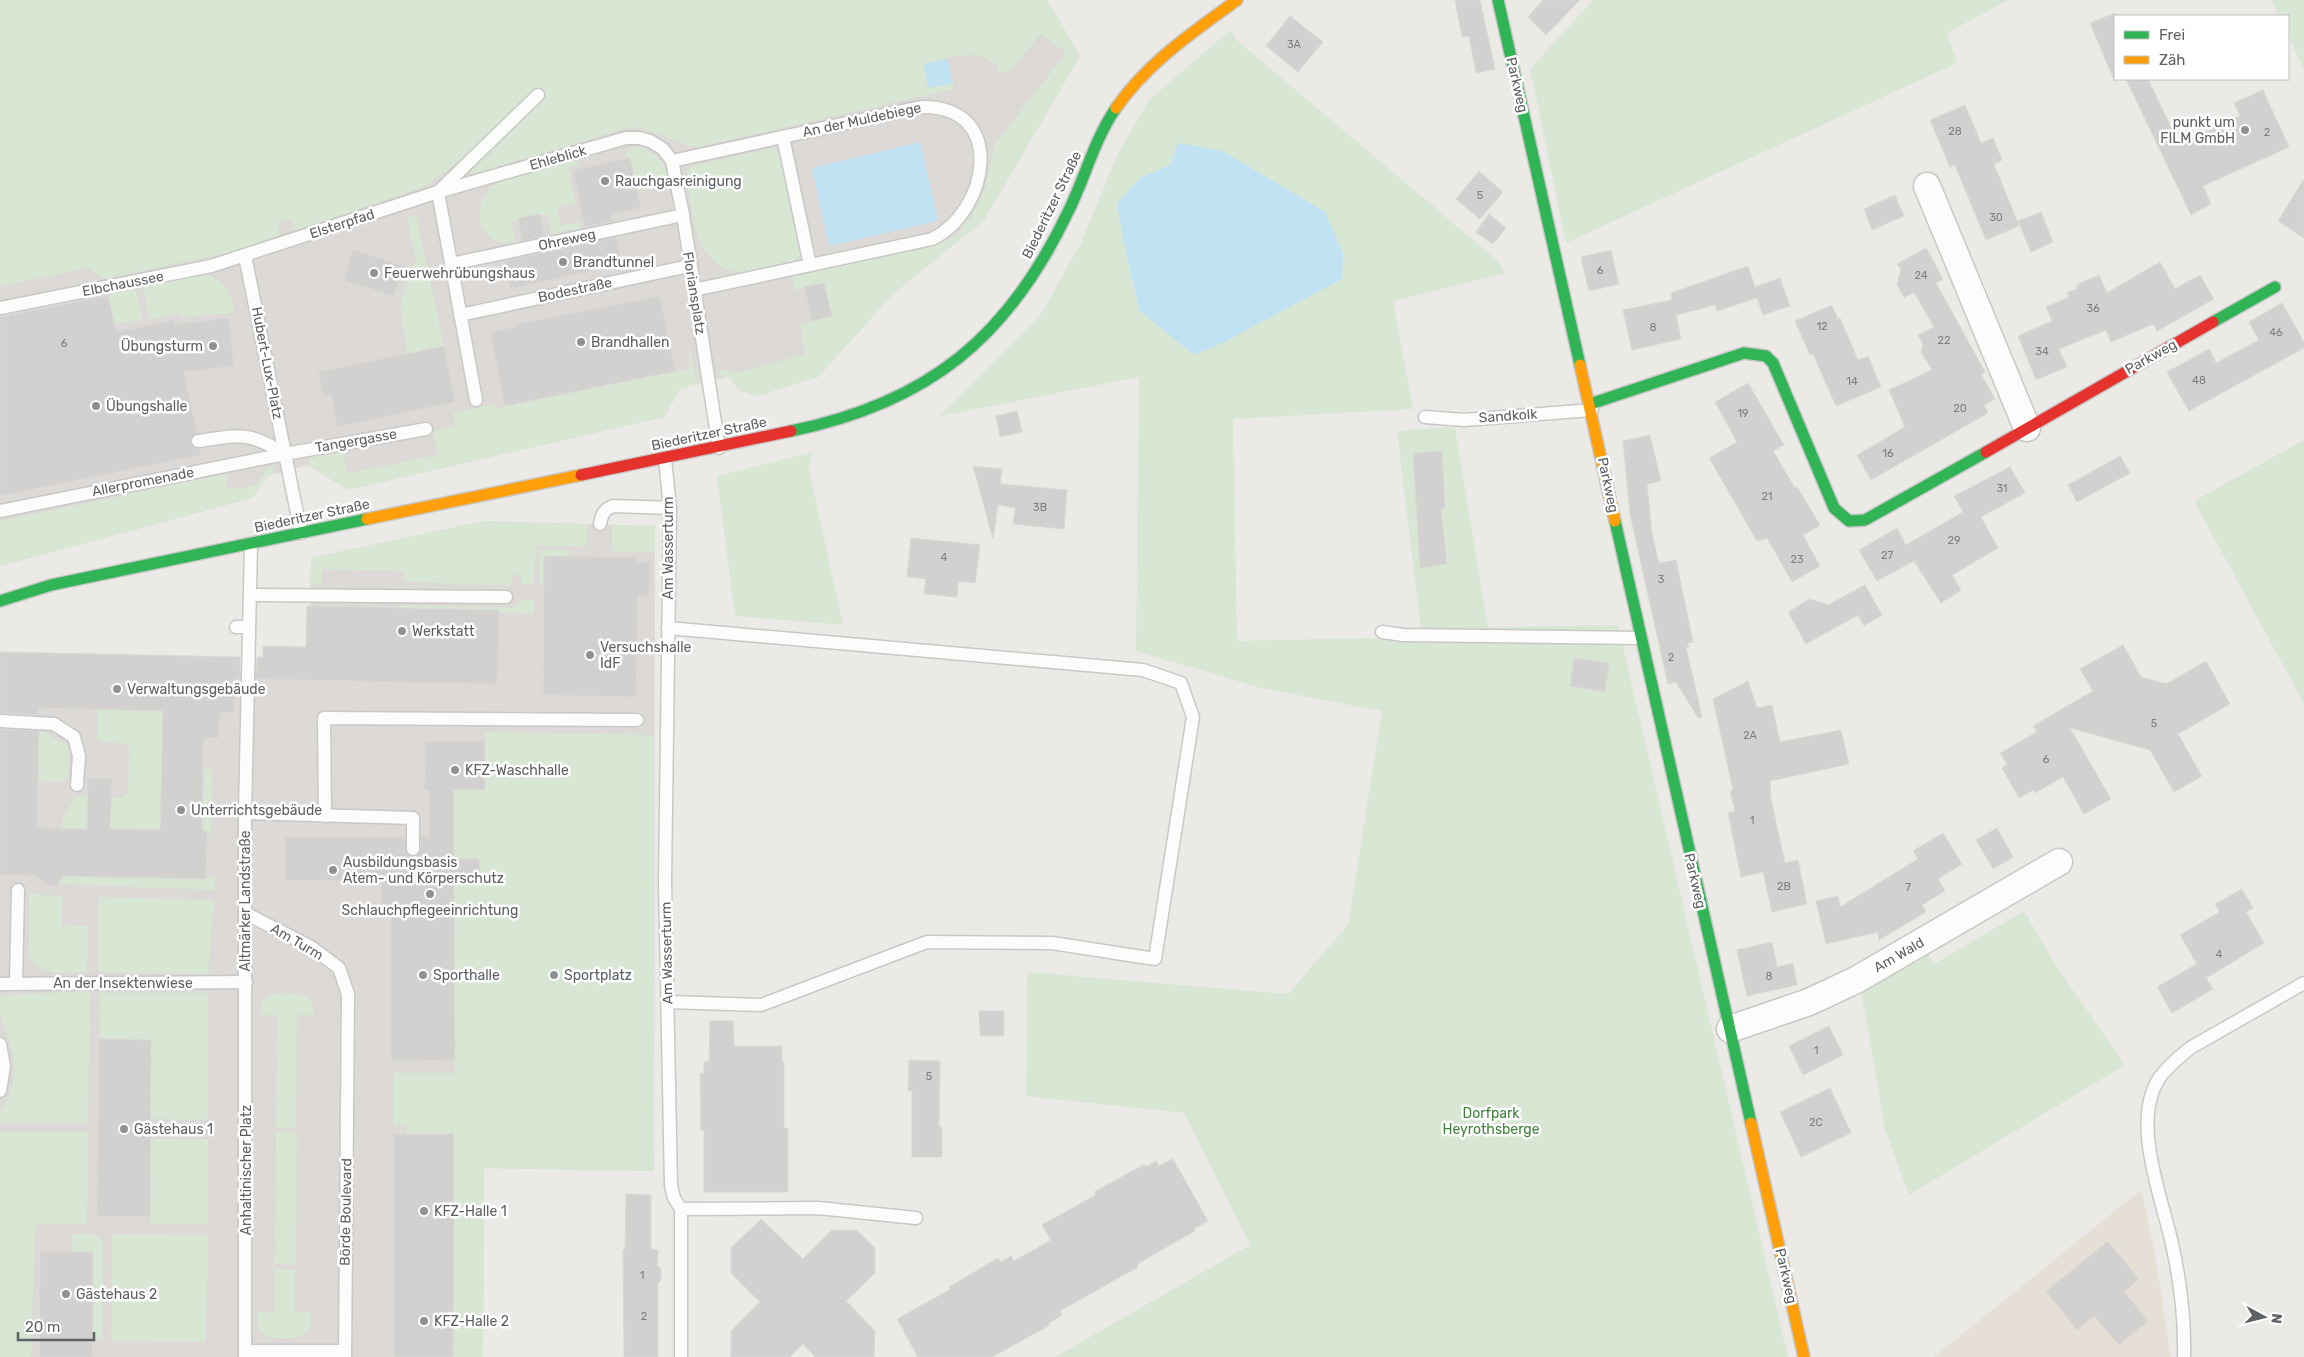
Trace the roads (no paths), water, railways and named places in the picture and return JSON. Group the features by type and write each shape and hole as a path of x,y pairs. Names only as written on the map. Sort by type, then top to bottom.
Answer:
{"street":[{"name":"Biederitzer Straße","path":"0,601 51,586 719,448 820,425 860,413 895,399 929,380 960,358 1014,302 1035,274 1060,230 1103,134 1121,100 1159,61 1237,0"},
{"name":"Parkweg","path":"1498,0 1591,407 1640,638 1804,1357"},
{"path":"1927,186 2027,428"},
{"name":"Parkweg","path":"1591,407 1744,352 1766,356 1775,368 1834,508 1842,518 1850,522 1861,521 1878,514 2275,287"},
{"name":"Am Wald","path":"1730,1029 1809,1002 1856,980 2059,862"}],"lane":[{"path":"476,400 438,192 538,95"},
{"name":"An der Muldebiege","path":"672,161 921,107 949,109 970,123 979,145 980,167 976,188 959,218 942,234 932,238 694,290"},
{"path":"783,137 810,265"},
{"name":"Ehleblick","path":"438,192 626,138 650,141 663,149 672,161"},
{"name":"Floriansplatz","path":"672,161 683,215 689,266 719,448"},
{"name":"Elsterpfad","path":"245,256 438,192"},
{"name":"Ohreweg","path":"451,264 683,215"},
{"name":"Elbchaussee","path":"0,308 211,266 245,256"},
{"name":"Hubert-Lux-Platz","path":"245,256 301,533"},
{"name":"Bodestraße","path":"460,314 689,266"},
{"name":"Sandkolk","path":"1425,417 1464,420 1591,407"},
{"name":"Tangergasse","path":"285,454 426,428"},
{"path":"198,441 241,436 260,439 285,454"},
{"name":"Allerpromenade","path":"0,511 285,454"},
{"name":"Am Wasserturm","path":"665,459 670,508 665,882 671,1186 674,1198 681,1209"},
{"path":"600,524 602,514 607,508 614,506 670,508"},
{"name":"Altmärker Landstraße","path":"246,982 245,813 251,544"},
{"path":"250,595 506,597"},
{"path":"236,627 249,627"},
{"path":"668,628 1143,670 1181,683 1193,717 1155,959 1052,943 927,942 761,1005 668,1002"},
{"path":"1382,632 1404,635 1640,638"},
{"path":"325,816 324,718 637,720"},
{"path":"0,721 54,724 74,737 79,756 78,785"},
{"path":"245,813 413,818 413,850"},
{"path":"16,983 18,890"},
{"name":"Am Turm","path":"245,913 311,947 339,968 348,994 348,1068"},
{"name":"An der Insektenwiese","path":"0,984 246,982"},
{"name":"Anhaltinischer Platz","path":"245,1354 246,982"},
{"path":"2184,1357 2183,1316 2172,1244 2149,1148 2151,1098 2159,1078 2179,1056 2304,984"},
{"path":"0,1044 4,1066 0,1091"},
{"name":"Börde Boulevard","path":"345,1354 348,1068"},
{"path":"681,1357 681,1209 818,1208 916,1218"},
{"path":"245,1354 345,1354"}],"water":[{"path":"947,59 953,83 928,88 924,64"},
{"path":"920,142 938,221 829,246 812,168"},
{"path":"1178,143 1222,151 1325,212 1343,254 1342,279 1224,342 1194,355 1140,311 1127,258 1117,204 1140,178 1170,165"}],"place":[{"name":"punkt um FILM GmbH","path":"2245,130"},
{"name":"Rauchgasreinigung","path":"605,181"},
{"name":"Brandtunnel","path":"563,262"},
{"name":"Feuerwehrübungshaus","path":"374,273"},
{"name":"Brandhallen","path":"581,342"},
{"name":"Übungsturm","path":"213,346"},
{"name":"Übungshalle","path":"96,406"},
{"name":"Werkstatt","path":"402,631"},
{"name":"Versuchshalle IdF","path":"590,655"},
{"name":"Verwaltungsgebäude","path":"117,689"},
{"name":"KFZ-Waschhalle","path":"455,770"},
{"name":"Unterrichtsgebäude","path":"181,810"},
{"name":"Ausbildungsbasis Atem- und Körperschutz","path":"333,870"},
{"name":"Schlauchpflegeeinrichtung","path":"430,894"},
{"name":"Sporthalle","path":"423,975"},
{"name":"Sportplatz","path":"554,975"},
{"name":"Gästehaus 1","path":"124,1129"},
{"name":"KFZ-Halle 1","path":"424,1211"},
{"name":"Gästehaus 2","path":"66,1294"},
{"name":"KFZ-Halle 2","path":"424,1321"}],"park label":[{"name":"Dorfpark Heyrothsberge","path":"1491,1122"}]}
